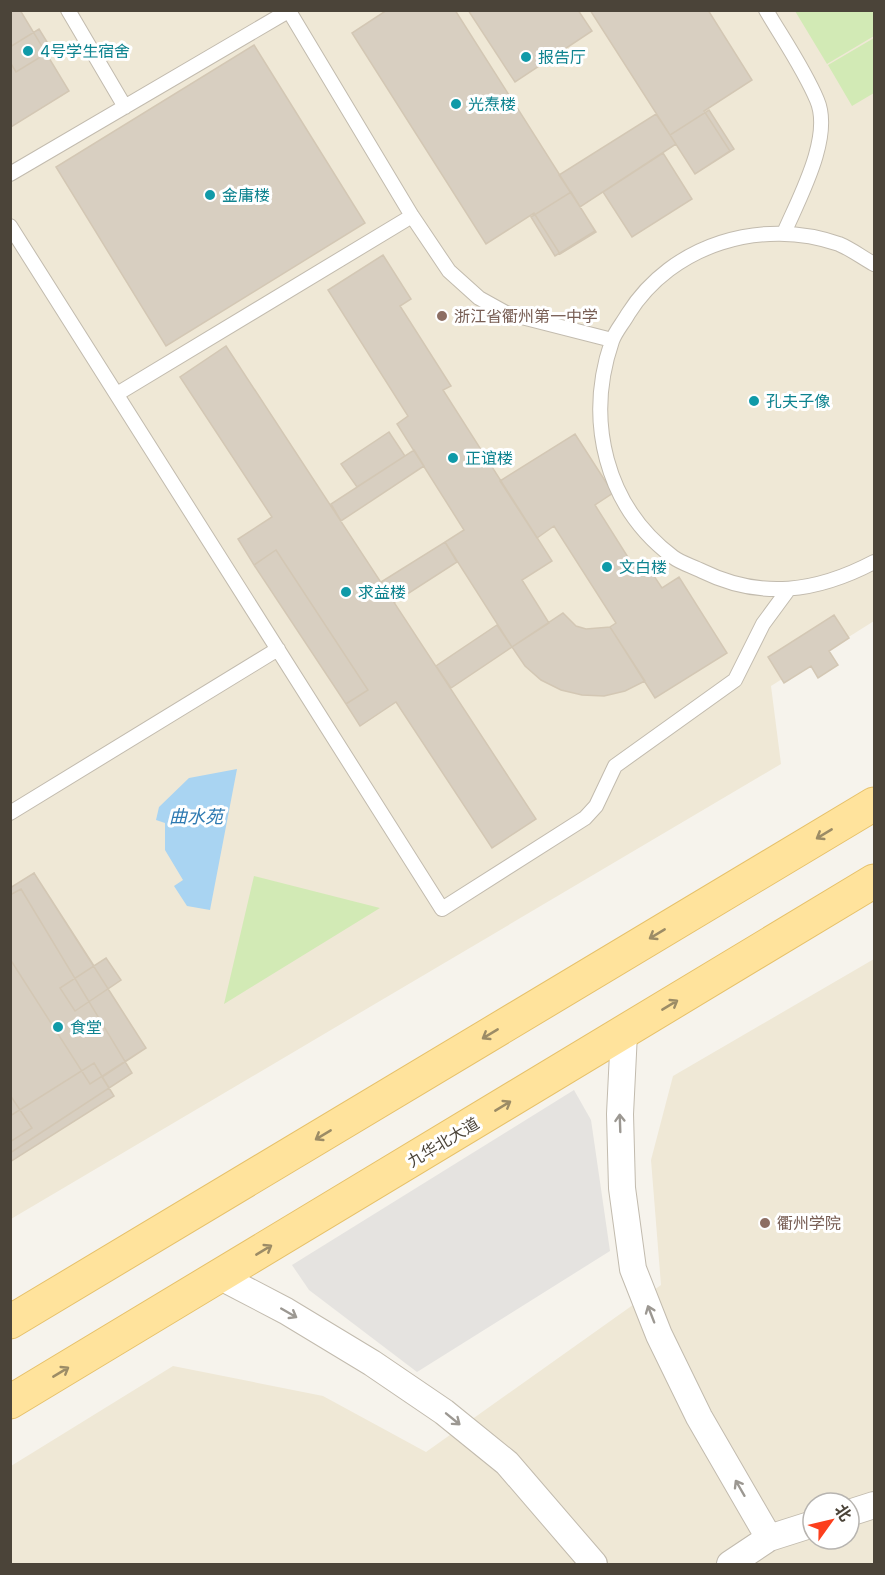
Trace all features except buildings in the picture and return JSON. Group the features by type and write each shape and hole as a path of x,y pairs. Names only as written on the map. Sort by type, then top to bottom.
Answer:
{"main road":[{"path":"10,1322 874,804"},
{"name":"九华北大道","path":"10,1402 874,881"}],"street":[{"path":"624,1033 620,1114 622,1188 633,1269 660,1335 699,1418 769,1538"},
{"path":"219,1276 324,1334 444,1412 507,1463 594,1564"},
{"path":"730,1564 769,1538 801,1528"}],"lane":[{"path":"68,10 125,107"},
{"path":"766,10 818,101 821,129 814,159 784,232"},
{"path":"10,174 289,11 412,216 449,271 479,298 506,312 612,340"},
{"path":"117,394 412,216"},
{"path":"10,226 442,909 585,818 596,806 615,766 735,680 763,624 788,590"},
{"path":"874,264 840,244 784,232 731,238 682,259 641,294 612,340 598,399 604,459 631,514 673,557 728,584 788,590 833,581 874,562"},
{"path":"10,813 278,649"}],"shaded area":[{"name":"浙江省衢州第一中学","path":"10,11 874,11 874,621 771,686 781,764 11,1219"},
{"name":"衢州学院","path":"874,959 874,1564 11,1564 11,1466 173,1366 323,1396 426,1452 661,1285 651,1160 673,1076"},
{"path":"574,1090 591,1120 610,1251 417,1372 309,1290 292,1265"}],"green space":[{"path":"795,11 874,11 874,36 827,64"},
{"path":"874,38 874,93 852,106 828,65"},
{"path":"254,876 380,908 224,1004"}],"water":[{"name":"曲水苑","path":"237,769 210,910 187,906 174,886 183,880 165,850 165,823 156,820 159,807 189,778"}],"place":[{"name":"4号学生宿舍","path":"28,51"},
{"name":"报告厅","path":"526,57"},
{"name":"光焘楼","path":"456,104"},
{"name":"金庸楼","path":"210,195"},
{"name":"浙江省衢州第一中学","path":"442,316"},
{"name":"孔夫子像","path":"754,401"},
{"name":"正谊楼","path":"453,458"},
{"name":"文白楼","path":"607,567"},
{"name":"求益楼","path":"346,592"},
{"name":"食堂","path":"58,1027"},
{"name":"衢州学院","path":"765,1223"}]}
